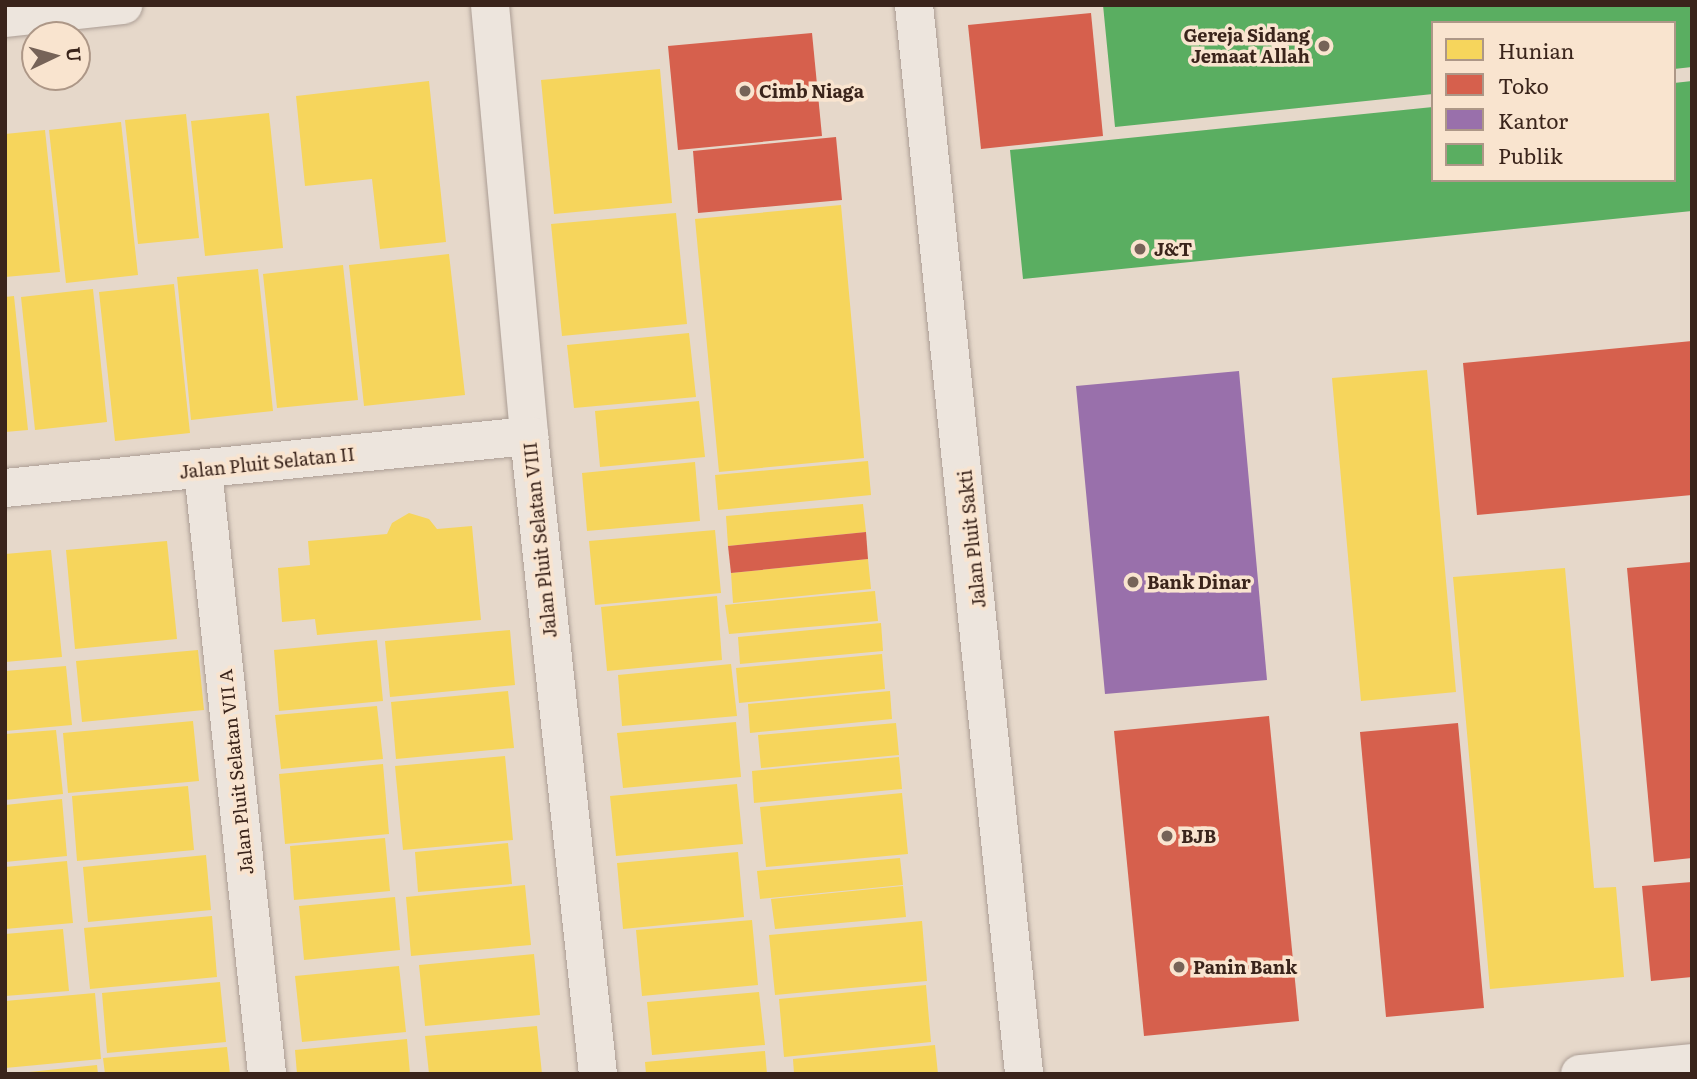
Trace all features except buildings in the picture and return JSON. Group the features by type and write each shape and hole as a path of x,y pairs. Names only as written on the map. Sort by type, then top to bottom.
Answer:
{"street":[{"path":"5,18 123,5"},
{"name":"Jalan Pluit Selatan VIII","path":"490,5 529,436 598,1074"},
{"name":"Jalan Pluit Sakti","path":"914,5 1024,1074"},
{"name":"Jalan Pluit Selatan II","path":"5,488 529,436"},
{"name":"Jalan Pluit Selatan VII A","path":"203,470 267,1074"},
{"path":"1580,1074 1692,1063"}],"place":[{"name":"Gereja Sidang Jemaat Allah","path":"1324,46"},
{"name":"Cimb Niaga","path":"745,91"},
{"name":"J&T","path":"1140,249"},
{"name":"Bank Dinar","path":"1133,582"},
{"name":"BJB","path":"1167,836"},
{"name":"Panin Bank","path":"1179,967"}]}
